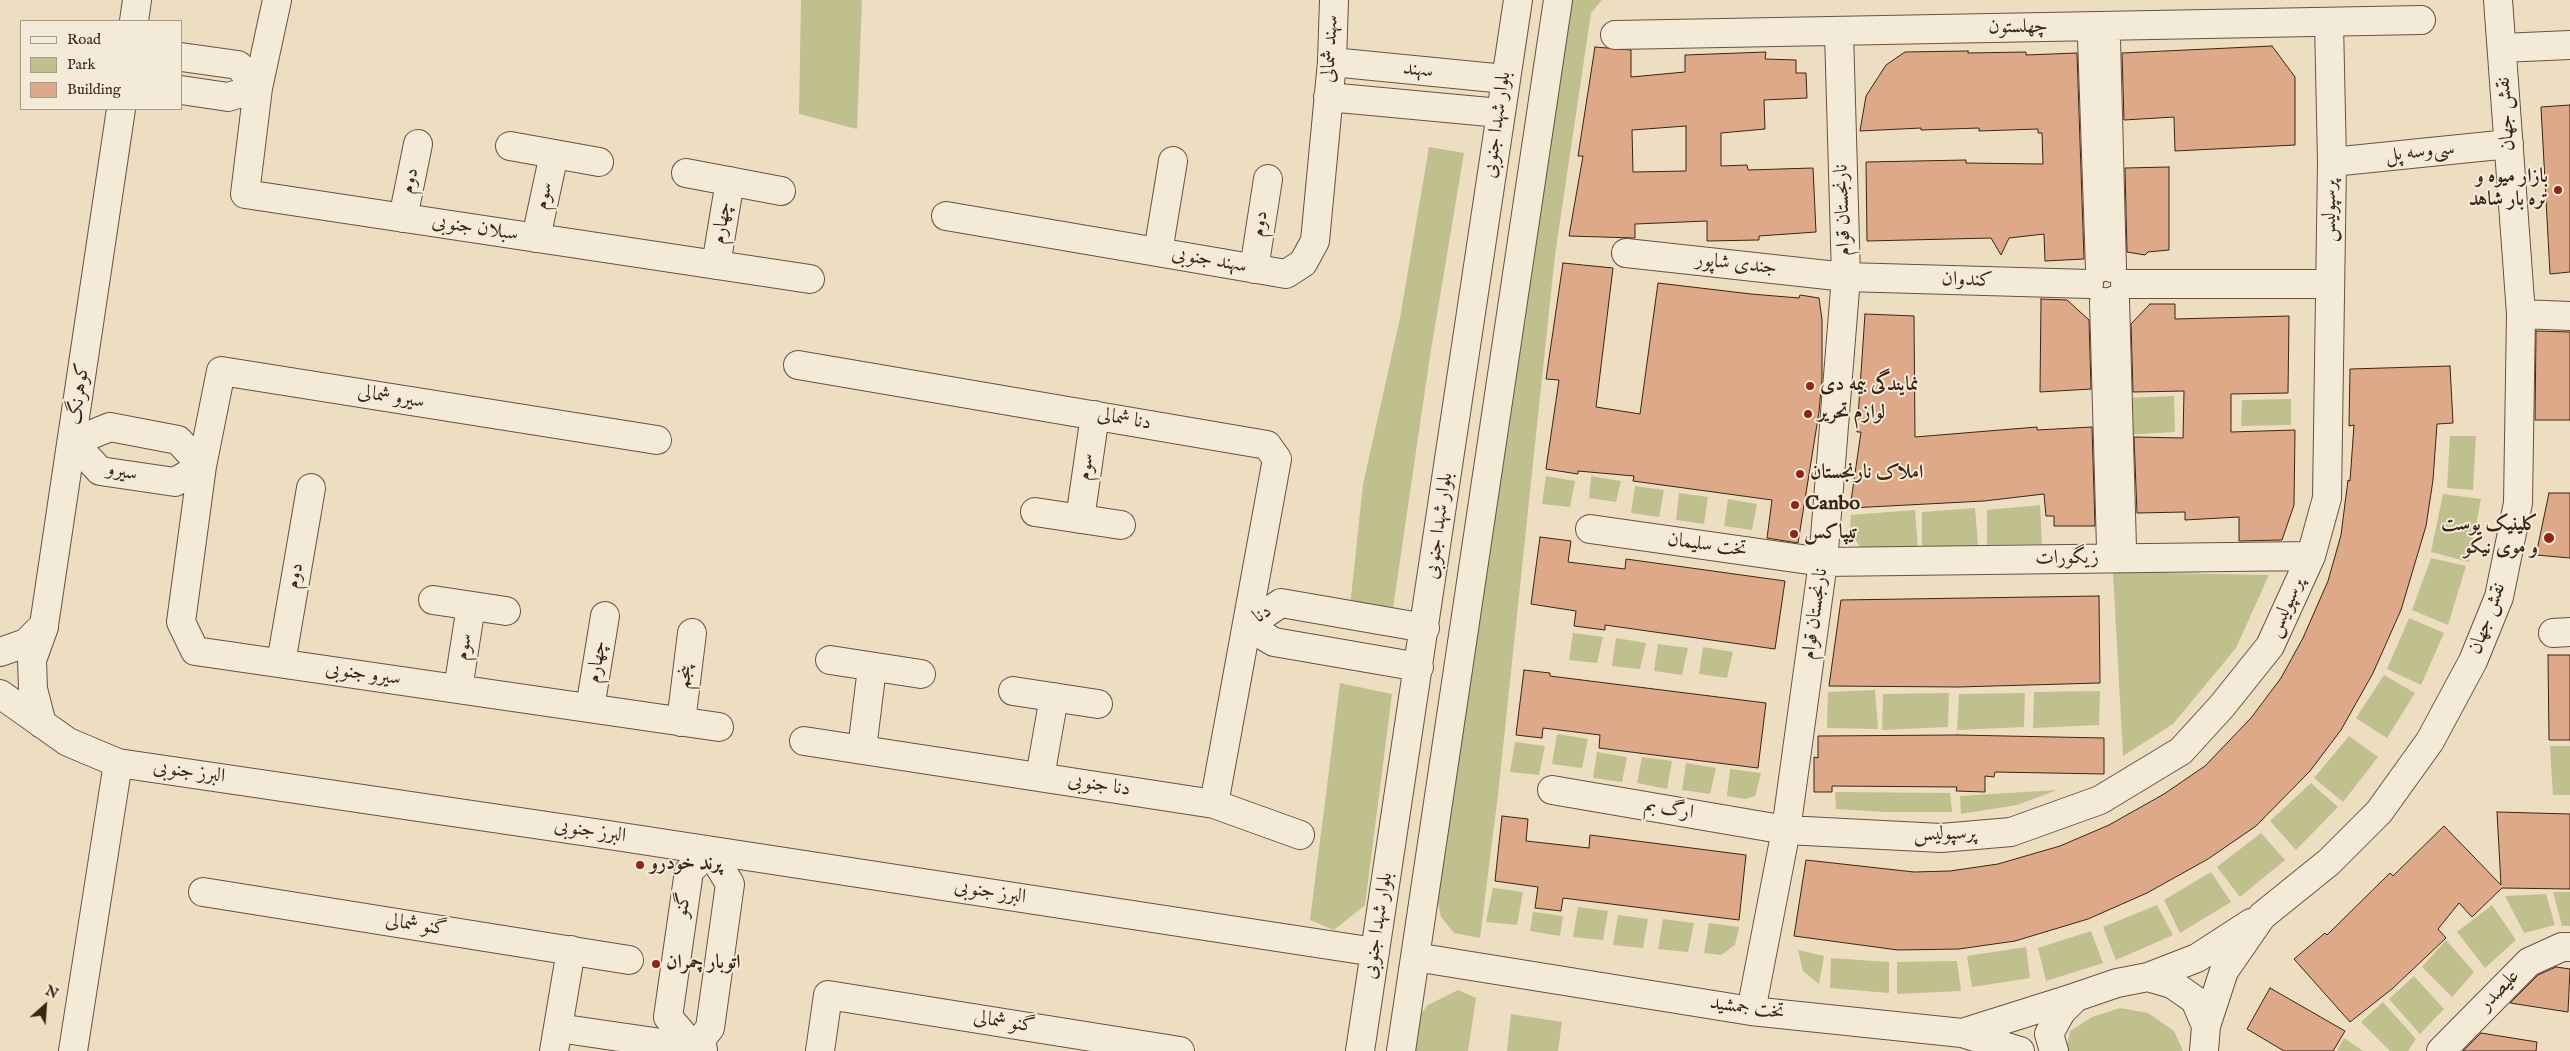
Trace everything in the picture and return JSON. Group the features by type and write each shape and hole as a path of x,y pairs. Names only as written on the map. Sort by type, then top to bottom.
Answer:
{"street":[{"path":"134,20 136,0"},
{"path":"258,88 277,0"},
{"name":"سهند شمالی","path":"1328,98 1332,62 1334,0"},
{"name":"بلوار شهدا جنوبی","path":"1360,1051 1518,0"},
{"name":"بلوار شهدا جنوبی","path":"1401,1051 1558,0"},
{"name":"نقش جهان","path":"2205,1038 2224,971 2262,916 2329,862 2379,812 2430,741 2473,661 2499,597 2518,503 2521,314 2498,0"},
{"name":"چهلستون","path":"1615,35 2421,20"},
{"name":"پرسپولیس","path":"1786,830 1942,838 2011,832 2100,800 2181,751 2222,706 2270,646 2311,556 2327,498 2332,162 2329,22"},
{"name":"نارنجستان قوام","path":"1751,1012 1786,830 1823,562 1846,278 1838,32"},
{"path":"2108,284 2106,39 2092,39 2108,284 2122,548 2111,548 2108,284"},
{"path":"2502,48 2570,45"},
{"path":"182,57 238,65 258,88"},
{"name":"سهند","path":"1332,62 1505,79"},
{"path":"182,90 228,97 258,88"},
{"name":"سبلان جنوبی","path":"258,88 245,194 810,279"},
{"name":"سهند","path":"1328,98 1500,113"},
{"name":"سهند جنوبی","path":"946,216 1286,274 1302,263 1315,241 1328,98"},
{"name":"کوهرنگ","path":"42,724 33,689 32,660 44,625 73,442 121,110"},
{"name":"دوم","path":"403,218 418,144"},
{"name":"سی‌وسه پل","path":"2332,162 2509,144"},
{"path":"510,146 599,162"},
{"name":"سوم","path":"536,238 554,154"},
{"path":"1158,252 1173,160"},
{"path":"686,173 781,191"},
{"name":"دوم","path":"1254,268 1268,179"},
{"name":"چهارم","path":"716,265 730,181"},
{"name":"جندی شاپور","path":"1626,253 1846,278"},
{"name":"کندوان","path":"1846,278 2108,284 2330,284"},
{"path":"2521,314 2570,316"},
{"name":"دنا شمالی","path":"798,365 1266,444 1277,459 1248,626"},
{"name":"سیرو شمالی","path":"202,466 221,371 657,440"},
{"name":"سوم","path":"1080,518 1095,415"},
{"name":"سیرو","path":"110,427 178,440 202,466 175,482 100,471 73,442 110,427"},
{"name":"سیرو جنوبی","path":"202,466 180,622 195,651 718,727"},
{"name":"دوم","path":"281,663 311,488"},
{"path":"1035,512 1121,525"},
{"name":"تخت سلیمان","path":"1590,530 1823,562"},
{"name":"زیگورات","path":"1823,562 2311,556"},
{"path":"433,600 506,611"},
{"name":"دنا","path":"1419,667 1274,642 1248,626 1281,603 1425,628"},
{"name":"سوم","path":"458,689 471,606"},
{"name":"چهارم","path":"590,708 606,616"},
{"path":"0,652 26,643 44,625"},
{"path":"1214,804 1248,626"},
{"name":"پنجم","path":"681,722 692,633"},
{"path":"830,660 872,668 921,674"},
{"path":"862,749 872,668"},
{"path":"1013,691 1098,704"},
{"name":"البرز جنوبی","path":"0,694 68,742 118,763 1375,952"},
{"path":"1040,777 1054,697"},
{"name":"دنا جنوبی","path":"804,741 1214,804 1300,835"},
{"path":"73,1051 118,763"},
{"name":"ارگ بم","path":"1552,790 1786,830"},
{"path":"571,950 556,1039 704,1050 710,1028 730,884 710,851"},
{"name":"گنو","path":"704,1050 668,1017 689,871 710,851"},
{"name":"گنو شمالی","path":"203,892 629,960"},
{"name":"تخت جمشید","path":"1415,957 1751,1012 1962,1033 2117,983 2148,977 2197,958 2262,916"},
{"name":"علیصدر","path":"2441,1051 2529,962 2562,947 2570,947"},
{"path":"2148,977 2172,984 2195,1000 2205,1038"},
{"name":"گنو شمالی","path":"820,1051 828,995 1180,1051"},
{"path":"2054,1051 2049,1034 2061,1012 2076,997"},
{"path":"1962,1033 2020,1051"}],"green space":[{"path":"801,0 862,0 857,129 799,114"},
{"path":"1564,0 1602,0 1591,13 1555,255 1498,795 1480,938 1454,933 1441,917 1437,898"},
{"path":"1429,147 1464,153 1430,356 1392,615 1350,607 1363,484 1400,318"},
{"path":"2174,396 2175,432 2125,435 2125,398"},
{"path":"2291,399 2291,425 2241,426 2242,400"},
{"path":"2450,436 2476,436 2473,490 2447,488"},
{"path":"1546,476 1575,481 1570,507 1542,504"},
{"path":"1591,476 1621,481 1616,502 1589,498"},
{"path":"1635,486 1664,490 1659,517 1631,513"},
{"path":"1679,493 1708,497 1704,524 1676,520"},
{"path":"2443,494 2481,499 2469,562 2431,552"},
{"path":"1728,499 1757,504 1752,530 1724,526"},
{"path":"2040,505 2042,544 1987,545 1987,510"},
{"path":"1975,508 1978,546 1922,547 1922,512"},
{"path":"1915,510 1918,549 1863,550 1850,533 1851,515"},
{"path":"2431,558 2466,566 2448,625 2412,610"},
{"path":"2113,572 2269,575 2236,648 2173,724 2123,756"},
{"path":"2409,618 2444,633 2421,685 2387,669"},
{"path":"1573,633 1603,637 1597,663 1569,660"},
{"path":"1616,638 1646,643 1640,669 1612,666"},
{"path":"1658,644 1688,648 1682,675 1654,671"},
{"path":"1703,647 1733,652 1727,678 1699,674"},
{"path":"2384,675 2415,693 2387,738 2356,718"},
{"path":"1340,683 1392,694 1365,905 1334,930 1310,920"},
{"path":"1875,690 1878,729 1827,728 1828,692"},
{"path":"2100,691 2099,725 2033,728 2034,692"},
{"path":"1949,693 1948,727 1882,730 1883,694"},
{"path":"2025,693 2024,727 1957,730 1959,694"},
{"path":"1557,734 1588,739 1582,768 1552,764"},
{"path":"2349,736 2378,757 2343,802 2314,778"},
{"path":"1515,742 1545,746 1539,775 1510,772"},
{"path":"2550,746 2570,746 2570,795 2553,795"},
{"path":"1597,752 1627,757 1622,782 1593,778"},
{"path":"1642,757 1672,761 1667,789 1637,783"},
{"path":"1686,763 1716,768 1710,794 1682,790"},
{"path":"1730,769 1761,773 1755,796 1746,799 1727,796"},
{"path":"2311,783 2338,807 2296,850 2270,821"},
{"path":"2057,790 2017,805 1961,814 1960,796"},
{"path":"1835,792 1950,793 1952,812 1886,812 1836,809"},
{"path":"2261,833 2285,860 2240,897 2217,867"},
{"path":"2211,872 2231,902 2180,933 2164,900"},
{"path":"1493,888 1523,892 1517,925 1486,922"},
{"path":"2553,892 2570,892 2570,926 2562,926"},
{"path":"2546,894 2555,925 2524,933 2505,896"},
{"path":"2157,905 2173,935 2116,960 2103,927"},
{"path":"2492,905 2516,940 2485,968 2457,932"},
{"path":"1578,907 1608,911 1603,940 1573,937"},
{"path":"1533,912 1563,916 1560,936 1530,931"},
{"path":"1618,915 1648,919 1643,948 1613,945"},
{"path":"1663,919 1694,923 1688,952 1658,949"},
{"path":"1709,923 1739,927 1735,945 1721,955 1704,953"},
{"path":"2091,931 2103,963 2046,981 2038,948"},
{"path":"2446,940 2474,972 2452,997 2422,967"},
{"path":"2026,947 2030,978 1972,987 1967,956"},
{"path":"1798,950 1824,956 1819,984 1803,971"},
{"path":"1831,958 1889,962 1889,993 1830,988"},
{"path":"1957,961 1961,991 1897,994 1897,962"},
{"path":"2414,976 2444,1009 2420,1034 2389,999"},
{"path":"1458,990 1476,998 1468,1051 1406,1051 1410,1027 1428,1005"},
{"path":"2383,1002 2416,1039 2408,1051 2390,1051 2361,1022"},
{"path":"2120,1008 2148,1013 2174,1031 2183,1051 2069,1051 2066,1049 2070,1031 2092,1017"},
{"path":"1511,1014 1562,1022 1558,1051 1507,1051"},
{"path":"2344,1038 2363,1051 2337,1051"}],"building":[{"path":"2272,46 2295,77 2295,145 2175,151 2174,117 2124,120 2122,53"},
{"path":"1595,47 1631,50 1631,77 1685,72 1685,55 1766,52 1765,59 1796,60 1796,73 1806,73 1807,98 1764,100 1765,129 1721,133 1721,166 1747,165 1748,170 1813,168 1816,232 1759,236 1759,240 1707,241 1707,221 1635,224 1635,238 1569,236 1583,156 1578,156","holes":["1686,126 1686,171 1633,172 1632,130"]},
{"path":"1968,51 1968,53 2026,52 2026,55 2077,53 2084,259 2045,261 2044,234 2009,238 2001,255 1991,238 1867,241 1866,162 1966,160 1966,163 2043,164 2042,133 2038,133 2038,129 1979,131 1979,128 1921,130 1921,128 1860,131 1866,96 1886,65 1905,52"},
{"name":"بازار میوه و تره بار شاهد","path":"2570,105 2570,272 2550,274 2541,107"},
{"path":"2169,167 2169,250 2148,252 2145,255 2127,252 2125,168"},
{"path":"1563,263 1613,268 1596,407 1640,414 1658,283 1751,294 1799,298 1800,295 1819,298 1822,320 1822,378 1819,412 1798,543 1767,538 1772,500 1633,481 1634,476 1578,471 1578,474 1546,469 1559,380 1546,379"},
{"path":"2041,299 2067,300 2089,320 2091,389 2040,392"},
{"path":"2150,304 2175,304 2175,319 2289,316 2288,393 2231,394 2231,432 2295,430 2294,505 2282,540 2239,541 2239,517 2185,520 2185,512 2137,513 2134,437 2183,438 2184,391 2133,392 2131,324"},
{"path":"1865,314 1914,316 1915,437 2037,427 2037,430 2092,427 2095,526 2054,526 2054,516 2046,516 2044,494 1984,501 1850,508 1861,432 1857,432"},
{"path":"2536,331 2570,332 2570,420 2535,420"},
{"path":"2450,366 2453,423 2437,424 2433,480 2426,526 2401,610 2373,673 2341,730 2310,771 2256,826 2208,859 2147,893 2088,919 2015,941 1959,949 1898,950 1794,936 1806,860 1914,872 1950,871 1998,864 2060,846 2109,825 2164,794 2205,766 2251,718 2281,678 2303,638 2328,581 2341,535 2348,480 2350,481 2354,425 2349,426 2350,369"},
{"path":"2549,493 2570,493 2570,558 2536,555"},
{"path":"1540,537 1571,541 1568,562 1625,569 1626,559 1785,581 1775,649 1605,625 1605,630 1574,626 1576,611 1531,604"},
{"path":"2099,596 2100,683 1958,687 1829,686 1841,600"},
{"path":"2548,655 2570,655 2570,740 2549,740"},
{"path":"1524,670 1550,673 1550,676 1766,703 1758,768 1599,748 1600,735 1543,728 1542,738 1516,735"},
{"path":"1957,735 2104,738 2104,774 1995,772 1994,777 1985,776 1985,792 1956,791 1957,787 1832,786 1832,792 1814,792 1814,757 1818,758 1818,736"},
{"path":"2497,812 2570,814 2570,889 2502,888 2472,917 2459,903 2438,929 2446,938 2392,989 2350,1022 2294,959 2325,933 2327,935 2390,873 2393,876 2444,826 2501,885"},
{"path":"1502,816 1528,819 1526,841 1589,848 1590,835 1746,855 1739,920 1563,898 1561,911 1535,908 1538,887 1495,881"},
{"path":"2556,967 2570,969 2568,1012 2510,1003 2538,975"},
{"path":"2270,988 2345,1031 2333,1051 2284,1051 2247,1029"},
{"path":"2481,1033 2537,1042 2536,1051 2463,1051"}],"place":[{"name":"بازار میوه و تره بار شاهد","path":"2558,190"},
{"name":"نمایندگی بیمه دی","path":"1810,386"},
{"name":"لوازم تحریر","path":"1808,414"},
{"name":"املاک نارنجستان","path":"1800,474"},
{"name":"Canbo","path":"1795,505"},
{"name":"تیپاکس","path":"1794,534"},
{"name":"کلینیک پوست و موی نیکو","path":"2549,538"},
{"name":"پرند خودرو","path":"640,865"},
{"name":"اتوبار چمران","path":"656,964"}]}
